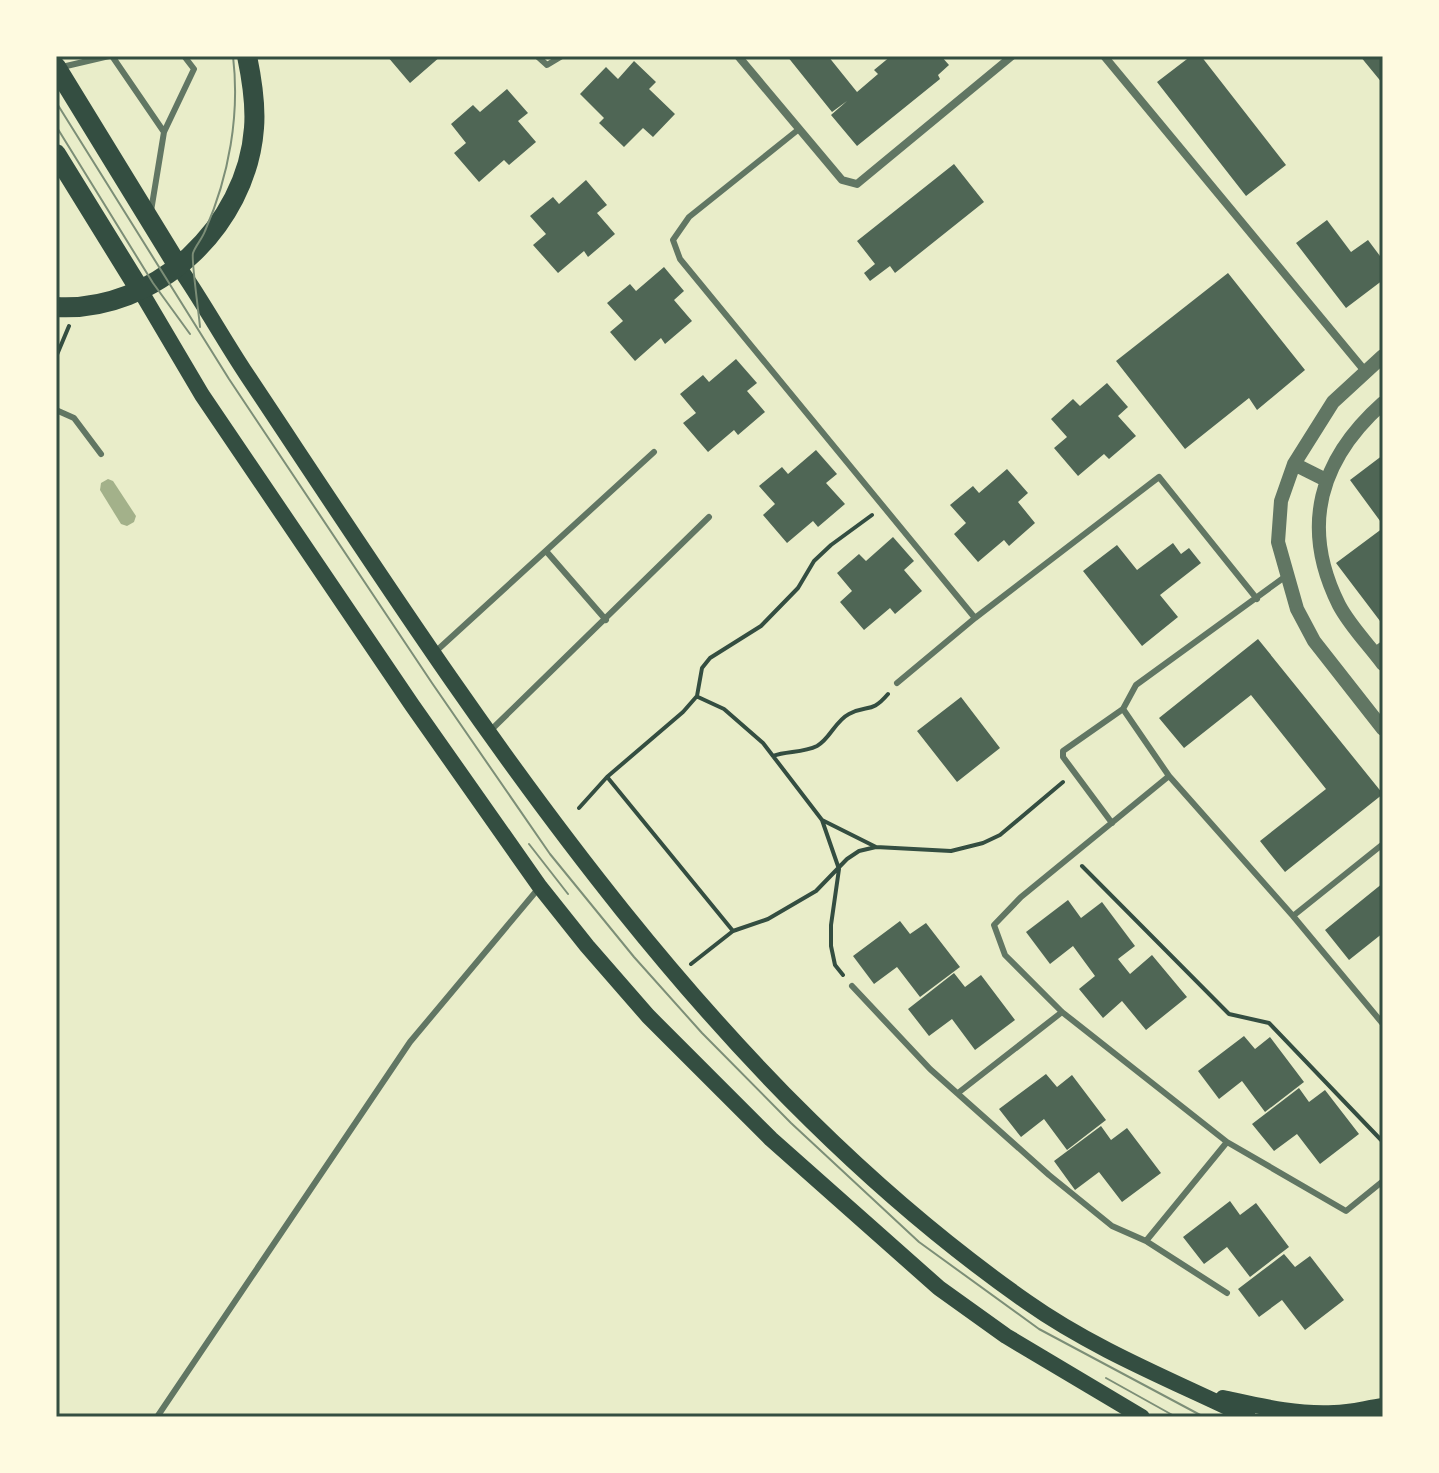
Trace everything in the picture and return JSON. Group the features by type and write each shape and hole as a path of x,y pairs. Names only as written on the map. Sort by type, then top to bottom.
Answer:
{"main road":[{"path":"56,307 86,306 140,290 178,266 208,238 228,210 245,173 254,130 254,86 247,56"},
{"path":"56,68 244,370 434,653 563,834 721,1028 896,1199 961,1254 1031,1305 1083,1335 1248,1417"},
{"path":"56,154 202,395 412,705 540,887 587,946 686,1055 771,1139 875,1234 939,1288 1006,1336 1142,1417"},
{"path":"1098,1391 1126,1417"},
{"path":"1195,1392 1270,1410 1301,1413 1337,1413 1383,1406"}],"street":[{"path":"738,56 842,180 857,184 1012,56"},
{"path":"1104,56 1365,371"},
{"path":"1383,356 1333,402 1294,464 1281,501 1278,542 1297,609 1314,641 1383,729"},
{"path":"1383,403 1358,427 1340,452 1326,480 1317,531 1321,557 1341,608 1378,647 1383,664"},
{"path":"1294,464 1326,480"}],"lane":[{"path":"56,68 110,56 164,132"},
{"path":"150,219 164,132 194,69 184,56"},
{"path":"537,56 547,65 562,56"},
{"path":"799,129 689,217 673,240 680,259 975,618"},
{"path":"56,410 74,418 101,454"},
{"path":"434,653 654,452"},
{"path":"897,683 975,618 1159,477 1257,599"},
{"path":"489,732 709,517"},
{"path":"546,551 606,620"},
{"path":"1112,823 1063,757 1065,747 1123,709 1136,685 1286,576"},
{"path":"1123,709 1169,776 1293,916 1383,1024"},
{"path":"1169,776 1021,897 994,925 1005,955 1062,1012 1227,1142 1346,1211 1383,1181"},
{"path":"1293,916 1383,844"},
{"path":"157,1417 410,1042 540,887"},
{"path":"852,986 930,1069 1081,1201 1112,1226 1146,1241 1227,1293"},
{"path":"958,1093 1062,1012"},
{"path":"1146,1241 1227,1142"}],"path":[{"path":"56,357 70,323 86,306"},
{"path":"579,808 607,777 683,712 697,696 702,668 710,658 761,626 798,588 814,561 884,507"},
{"path":"773,756 818,745 844,717 877,706 897,683"},
{"path":"697,696 724,709 763,743 822,820 839,869 831,946 835,965 852,986"},
{"path":"677,975 733,931 768,919 816,891 859,851 876,847 951,851 983,843 1000,835 1074,772"},
{"path":"607,777 733,931"},
{"path":"822,820 876,847"},
{"path":"1071,856 1229,1014 1269,1023 1383,1142"}],"shaded area":[{"path":"108,479 113,481 136,516 134,522 127,526 121,524 100,490 101,483"}],"building":[{"path":"387,56 441,56 410,83"},
{"path":"787,56 828,56 857,92 878,74 874,70 891,56 941,56 949,65 938,75 940,79 857,146 831,115 847,101 832,112"},
{"path":"1191,56 1201,56 1286,165 1246,196 1157,82"},
{"path":"1360,56 1383,56 1383,84"},
{"path":"634,61 656,82 649,89 675,114 653,137 643,128 624,147 599,123 604,118 580,94 606,67 618,79"},
{"path":"507,89 528,113 518,121 536,142 509,165 504,160 479,182 454,153 466,143 451,124 473,105 480,112"},
{"path":"954,164 984,202 895,273 890,266 870,281 864,273 875,264 857,241"},
{"path":"586,180 607,205 597,213 615,234 588,257 584,251 558,273 533,245 546,234 530,216 553,197 559,204"},
{"path":"1327,220 1351,252 1368,240 1383,260 1383,280 1346,308 1296,243"},
{"path":"664,267 684,291 674,300 692,321 665,344 661,338 635,361 610,332 623,321 607,303 630,284 636,291"},
{"path":"1228,273 1305,370 1257,410 1249,398 1185,449 1116,361"},
{"path":"736,359 757,383 747,391 765,412 738,435 734,430 708,452 683,423 696,413 680,394 703,375 709,382"},
{"path":"1107,383 1128,407 1118,416 1136,436 1109,459 1104,454 1078,476 1054,448 1067,437 1051,419 1073,399 1080,406"},
{"path":"816,450 837,474 826,483 845,504 818,527 813,521 787,543 763,515 775,504 759,486 782,467 788,474"},
{"path":"1383,455 1383,525 1350,480"},
{"path":"1007,469 1028,493 1018,502 1035,523 1009,546 1004,540 978,562 954,534 966,523 950,505 973,486 979,493"},
{"path":"1383,528 1383,625 1336,563"},
{"path":"893,537 914,561 904,570 922,591 895,614 890,608 864,630 840,602 852,591 837,573 859,554 866,561"},
{"path":"1173,543 1181,554 1189,548 1201,563 1160,595 1178,617 1142,646 1083,571 1117,545 1137,570"},
{"path":"1258,639 1383,794 1285,872 1260,841 1326,789 1251,695 1184,748 1159,718"},
{"path":"961,697 1000,748 957,782 917,731"},
{"path":"1383,883 1383,933 1349,960 1325,930"},
{"path":"1068,900 1081,918 1102,902 1135,946 1118,959 1130,974 1152,955 1187,997 1146,1030 1122,1001 1103,1018 1079,989 1095,976 1073,946 1050,964 1026,932"},
{"path":"900,921 910,934 926,923 960,967 920,997 897,967 874,984 853,956"},
{"path":"954,973 965,987 981,975 1015,1020 975,1050 952,1019 929,1036 908,1009"},
{"path":"1244,1036 1255,1049 1270,1037 1304,1082 1265,1112 1242,1081 1219,1099 1198,1071"},
{"path":"1046,1074 1057,1087 1072,1075 1106,1120 1067,1150 1044,1119 1021,1137 999,1109"},
{"path":"1299,1088 1309,1102 1325,1090 1359,1134 1320,1164 1297,1134 1274,1151 1252,1124"},
{"path":"1101,1126 1111,1140 1127,1128 1161,1173 1122,1202 1099,1172 1075,1190 1054,1161"},
{"path":"1230,1201 1240,1215 1256,1203 1289,1247 1250,1277 1227,1247 1204,1264 1183,1237"},
{"path":"1284,1254 1295,1267 1310,1256 1344,1300 1305,1330 1282,1300 1259,1317 1238,1289"}],"tram line":[{"path":"200,327 193,253 213,210 231,145 235,100 233,56"},
{"path":"56,102 229,379 432,683 550,854 634,957 702,1033 791,1123 919,1242 1039,1329 1204,1417"},
{"path":"56,126 153,283 190,334"},
{"path":"529,844 568,894"},
{"path":"1106,1378 1176,1417"}]}
